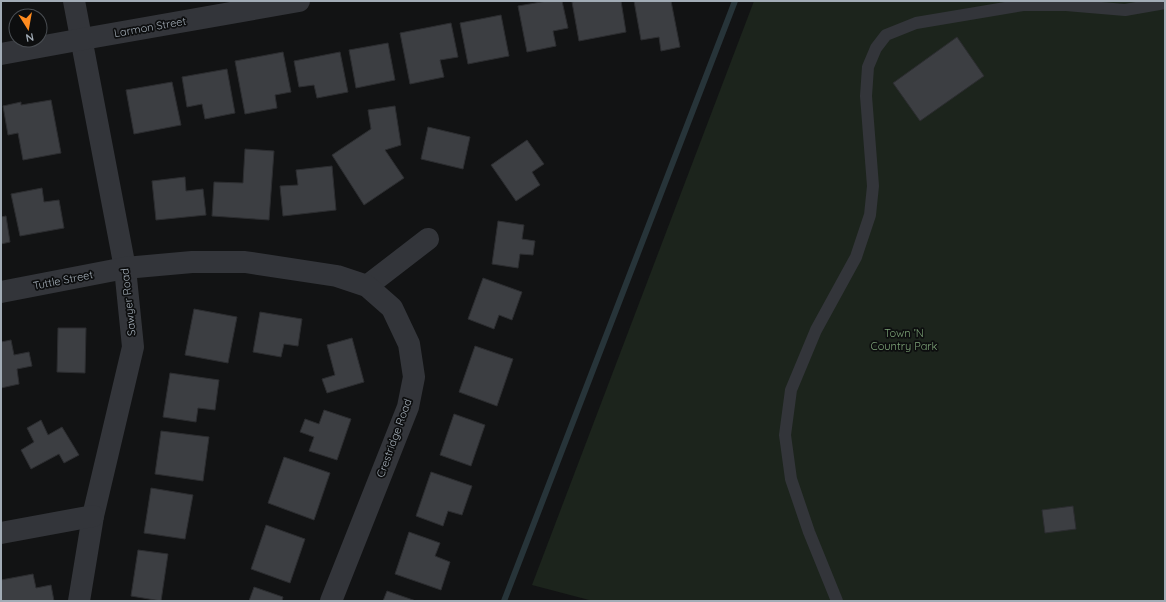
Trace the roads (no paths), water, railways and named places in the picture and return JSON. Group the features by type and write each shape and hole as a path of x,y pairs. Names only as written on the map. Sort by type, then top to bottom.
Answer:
{"street":[{"name":"Sawyer Road","path":"74,1 125,268 133,347 93,516 79,601"},
{"name":"Larmon Street","path":"1,54 299,1"},
{"path":"368,286 428,239"},
{"name":"Crestridge Road","path":"125,268 192,262 245,262 337,276 368,286 392,308 409,344 414,377 408,407 331,601"},
{"name":"Tuttle Street","path":"1,292 125,268"},
{"path":"1,533 93,516"}],"lane":[{"path":"837,601 809,532 791,479 785,435 791,390 816,330 856,257 870,215 873,186 866,96 868,67 876,48 886,36 916,23 1023,5 1066,5 1125,10 1165,3"}],"waterway":[{"path":"504,601 735,1"}],"park label":[{"name":"Town ’N Country Park","path":"904,339"}]}
